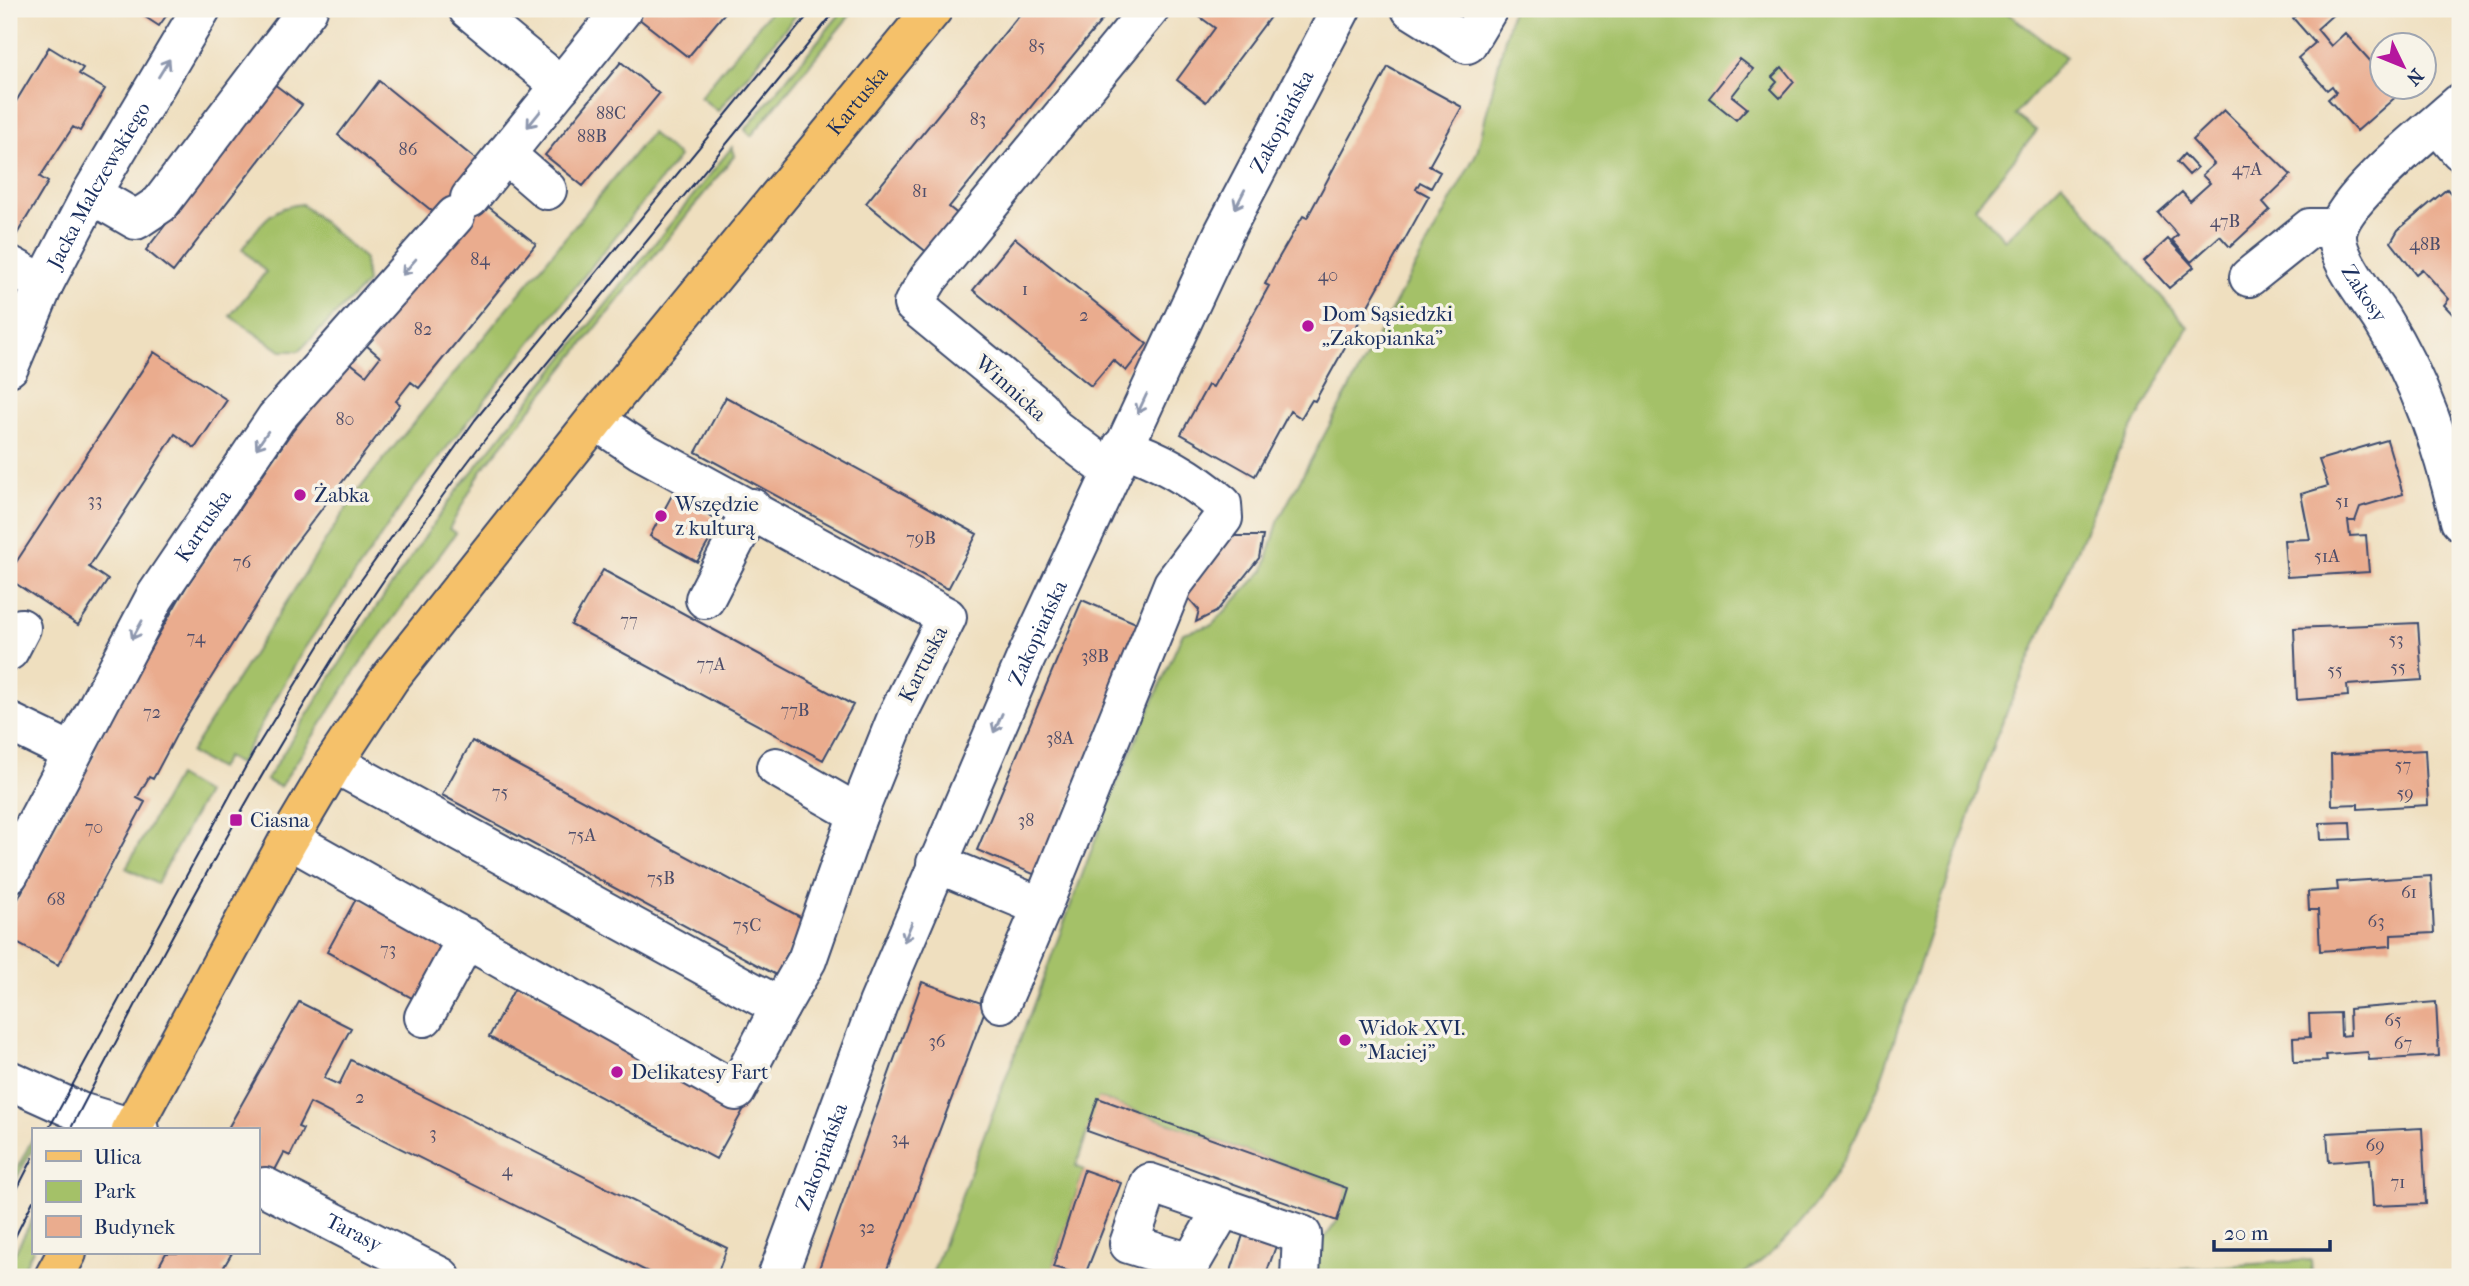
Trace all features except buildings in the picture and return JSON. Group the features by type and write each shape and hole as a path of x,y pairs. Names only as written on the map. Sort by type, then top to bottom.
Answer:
{"main road":[{"name":"Kartuska","path":"136,1128 289,839 334,762 398,668 595,420 933,9"},
{"path":"54,1277 66,1254"}],"street":[{"name":"Jacka Malczewskiego","path":"9,368 44,284 91,194 201,9"},
{"path":"91,194 135,220 160,204 308,9"},
{"path":"468,9 561,86"},
{"name":"Kartuska","path":"9,874 155,597 276,418 462,207 623,9"},
{"name":"Winnicka","path":"1001,1003 1173,584 1223,517 1222,504 1201,486 1142,453 1116,459 1054,428 1039,408 913,304 929,278 1150,9"},
{"name":"Zakopiańska","path":"777,1277 878,1004 936,863 1116,459 1241,197 1341,9"},
{"path":"1411,9 1466,44 1488,9"},
{"path":"2249,278 2310,228 2338,228 2350,205 2453,126"},
{"path":"505,154 547,190"},
{"name":"Zakosy","path":"2338,228 2337,248 2386,326 2427,404 2445,455 2460,521"},
{"path":"9,265 44,284"},
{"name":"Kartuska","path":"289,839 736,1091 807,960 858,814 899,712 947,617 752,508 640,450 595,420"},
{"path":"705,599 752,508"},
{"path":"9,722 71,752"},
{"path":"334,762 780,1007"},
{"path":"776,767 858,814"},
{"path":"936,863 1042,907"},
{"path":"424,1017 467,938"},
{"path":"9,1080 80,1112 132,1128"},
{"name":"Tarasy","path":"265,1187 441,1277"},
{"path":"1223,1208 1302,1235 1300,1277"}],"green space":[{"path":"772,9 801,9 718,111 700,97"},
{"path":"844,9 855,9 751,136 745,130"},
{"path":"1512,9 2002,9 2066,57 2015,115 2037,131 1975,207 2005,240 2062,183 2188,327 2119,452 1996,737 1878,1088 1866,1115 1838,1169 1805,1218 1763,1260 1739,1277 1311,1277 1314,1253 1337,1221 1347,1188 1099,1098 1076,1166 1084,1170 1053,1266 1083,1277 931,1277 1116,785 1183,633 1212,625 1264,570 1279,519 1477,152"},
{"path":"651,133 679,157 409,495 304,649 239,764 226,757 219,769 190,753 356,493"},
{"path":"732,147 735,155 481,471 449,529 456,533 364,658 280,787 266,780 365,624 455,493"},
{"path":"302,204 364,258 367,283 299,351 281,351 230,316 266,272 242,249 267,218 281,209"},
{"path":"177,776 206,793 157,884 126,868"},
{"path":"32,1140 32,1150 9,1193 9,1184"},
{"path":"32,1220 32,1252 19,1277 9,1277 9,1264"},
{"path":"2311,1260 2312,1277 2070,1277"}],"tram line":[{"path":"49,1128 252,755 349,597 475,420 813,9"},
{"path":"71,1128 166,947 267,767 376,592 497,424 837,9"},
{"path":"9,1205 32,1160"},
{"path":"9,1249 32,1203"}],"place":[{"name":"Dom Sąsiedzki „Zakopianka”","path":"1308,326"},
{"name":"Żabka","path":"300,495"},
{"name":"Wszędzie z kulturą","path":"661,516"},
{"name":"Ciasna","path":"236,820"},
{"name":"Widok XVI. \"Maciej\"","path":"1345,1040"},
{"name":"Delikatesy Fart","path":"617,1072"}]}
